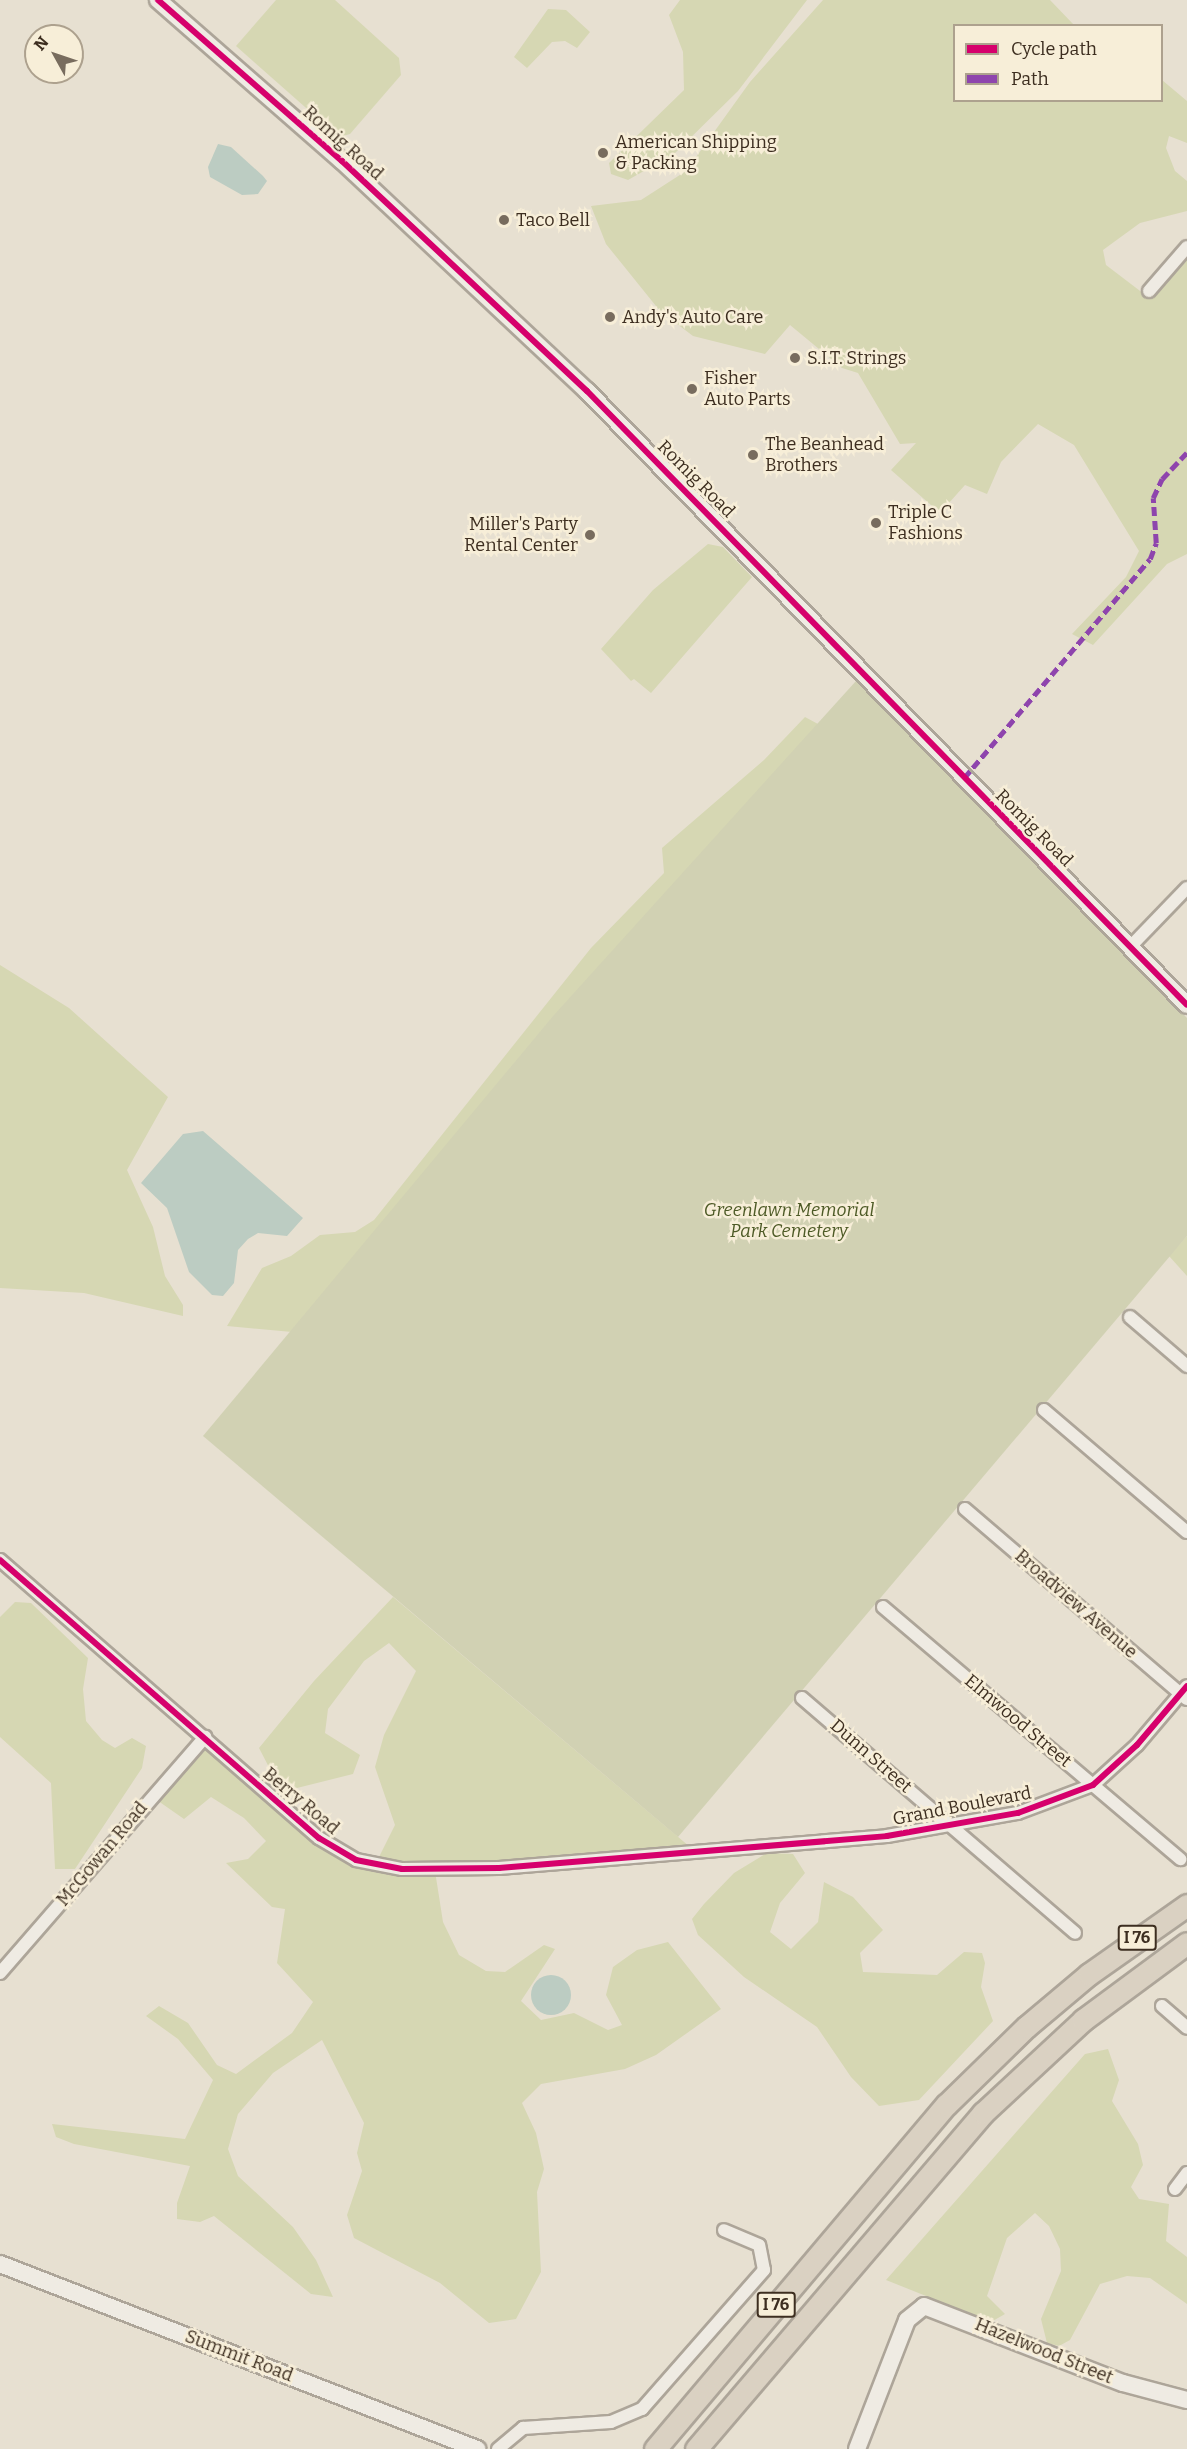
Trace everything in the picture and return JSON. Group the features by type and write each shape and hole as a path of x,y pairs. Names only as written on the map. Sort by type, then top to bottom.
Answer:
{"highway":[{"path":"1089,1974 1187,1890"},
{"name":"I 76","path":"656,2449 945,2105 1026,2027 1089,1974 1187,1905"},
{"name":"I 76","path":"696,2449 983,2113 1083,2020 1187,1943"}],"street":[{"name":"Romig Road","path":"158,0 342,161 587,391 1187,1005"},
{"path":"1149,291 1187,247"},
{"path":"1130,947 1187,888"},
{"path":"1130,1317 1187,1366"},
{"path":"1044,1410 1187,1532"},
{"name":"Broadview Avenue","path":"965,1509 1185,1693"},
{"name":"Berry Road","path":"0,1560 319,1838 365,1863 452,1871 696,1852"},
{"name":"Elmwood Street","path":"883,1607 1180,1859"},
{"name":"Grand Boulevard","path":"696,1852 951,1827 1040,1807 1093,1785 1137,1745 1185,1693"},
{"name":"Dunn Street","path":"802,1698 1075,1933"},
{"name":"McGowan Road","path":"0,1973 205,1737"},
{"path":"1162,2006 1187,2028"},
{"path":"1175,2189 1187,2174"},
{"path":"498,2449 523,2428 611,2421 642,2409 764,2270 759,2245 724,2230"},
{"name":"Summit Road","path":"0,2264 477,2449"},
{"name":"Hazelwood Street","path":"857,2449 907,2320 918,2308 929,2306 1123,2383 1187,2400"}],"green space":[{"path":"276,0 335,0 399,58 401,75 350,134 339,137 236,46"},
{"path":"680,0 807,0 738,91 674,154 628,180 611,174 609,163 684,90 683,52 669,15"},
{"path":"823,0 1050,0 1073,24 953,24 953,102 1163,102 1163,81 1187,101 1187,143 1169,136 1166,148 1175,171 1187,181 1187,211 1140,223 1103,250 1106,265 1148,297 1187,254 1187,554 1167,564 1093,645 1072,634 1126,577 1139,551 1074,445 1038,424 1001,462 987,494 965,485 940,513 891,470 916,443 900,444 858,373 842,368 790,325 765,354 693,336 660,311 606,244 591,206 641,200 686,171 750,82"},
{"path":"548,9 566,10 590,32 577,48 565,41 552,42 527,68 514,57"},
{"path":"708,544 723,547 752,577 651,693 634,679 631,681 601,649 653,590"},
{"name":"Greenlawn Memorial Park Cemetery","path":"856,681 1187,1018 1187,1236 678,1837 203,1436 554,1015"},
{"path":"805,717 818,724 776,778 303,1333 227,1326 262,1268 291,1256 320,1235 355,1232 374,1220 591,948 664,873 662,848 764,760"},
{"path":"0,965 69,1008 168,1097 127,1170 153,1227 165,1276 183,1305 183,1316 84,1293 0,1288"},
{"path":"1187,1236 1187,1276 1169,1256"},
{"path":"393,1597 696,1852 435,1871 443,1922 459,1955 486,1971 505,1972 544,1945 555,1949 521,2001 541,2020 574,2013 608,2030 622,2025 606,1995 613,1967 637,1950 668,1942 721,2009 656,2055 625,2069 541,2084 522,2103 536,2133 544,2169 537,2192 541,2272 516,2319 489,2323 440,2283 354,2238 347,2215 362,2171 357,2153 364,2123 322,2040 273,2073 238,2114 228,2149 238,2176 293,2227 316,2260 333,2297 311,2294 214,2216 200,2222 177,2219 177,2203 190,2166 74,2144 56,2137 52,2124 185,2139 213,2080 178,2039 146,2016 159,2006 188,2023 217,2065 236,2074 292,2033 313,2002 277,1963 285,1909 272,1907 226,1863 248,1859 266,1841 244,1818 211,1797 184,1819 151,1796 205,1737 294,1818 375,1865 395,1825 375,1767 384,1735 416,1671 389,1643 364,1661 328,1709 325,1733 360,1755 353,1774 293,1789 272,1773 259,1748 314,1681"},
{"path":"15,1602 31,1603 88,1658 83,1689 86,1721 102,1740 115,1748 132,1738 146,1746 142,1768 75,1869 55,1869 51,1783 0,1737 0,1617"},
{"path":"767,1853 793,1854 805,1873 780,1903 770,1932 791,1949 818,1922 824,1882 853,1897 883,1930 860,1953 863,1972 937,1975 964,1952 982,1953 985,1963 981,1987 993,2021 919,2100 879,2106 851,2077 817,2027 744,1977 698,1935 692,1919 704,1904 734,1873"},
{"path":"1108,2049 1119,2080 1112,2101 1138,2144 1143,2165 1131,2187 1139,2199 1169,2204 1166,2241 1187,2257 1187,2304 1150,2278 1127,2276 1100,2284 1070,2340 1059,2346 1047,2343 1041,2319 1061,2271 1060,2249 1049,2226 1035,2213 1007,2238 987,2296 1005,2314 991,2322 886,2280 1085,2054"}],"shaded area":[{"path":"218,144 231,147 267,181 258,194 242,195 210,177 208,167"},
{"path":"203,1131 303,1218 287,1236 258,1233 248,1239 238,1250 234,1283 223,1296 212,1295 189,1272 167,1208 141,1183 183,1134"},
{"path":"551,1975 565,1981 571,1995 565,2009 551,2015 537,2009 531,1995 537,1981"}],"marked path":[{"path":"964,778 1150,559 1156,543 1153,498 1162,479 1187,452"}],"cycle path":[{"path":"158,0 342,161 587,391 1187,1005"},
{"path":"0,1560 319,1838 356,1860 402,1869 499,1868 887,1836 1018,1813 1093,1785 1137,1745 1187,1686"}],"place":[{"name":"American Shipping & Packing","path":"603,153"},
{"name":"Taco Bell","path":"504,220"},
{"name":"Andy's Auto Care","path":"610,317"},
{"name":"S.I.T. Strings","path":"795,358"},
{"name":"Fisher Auto Parts","path":"692,389"},
{"name":"The Beanhead Brothers","path":"753,455"},
{"name":"Triple C Fashions","path":"876,523"},
{"name":"Miller's Party Rental Center","path":"590,535"}]}
